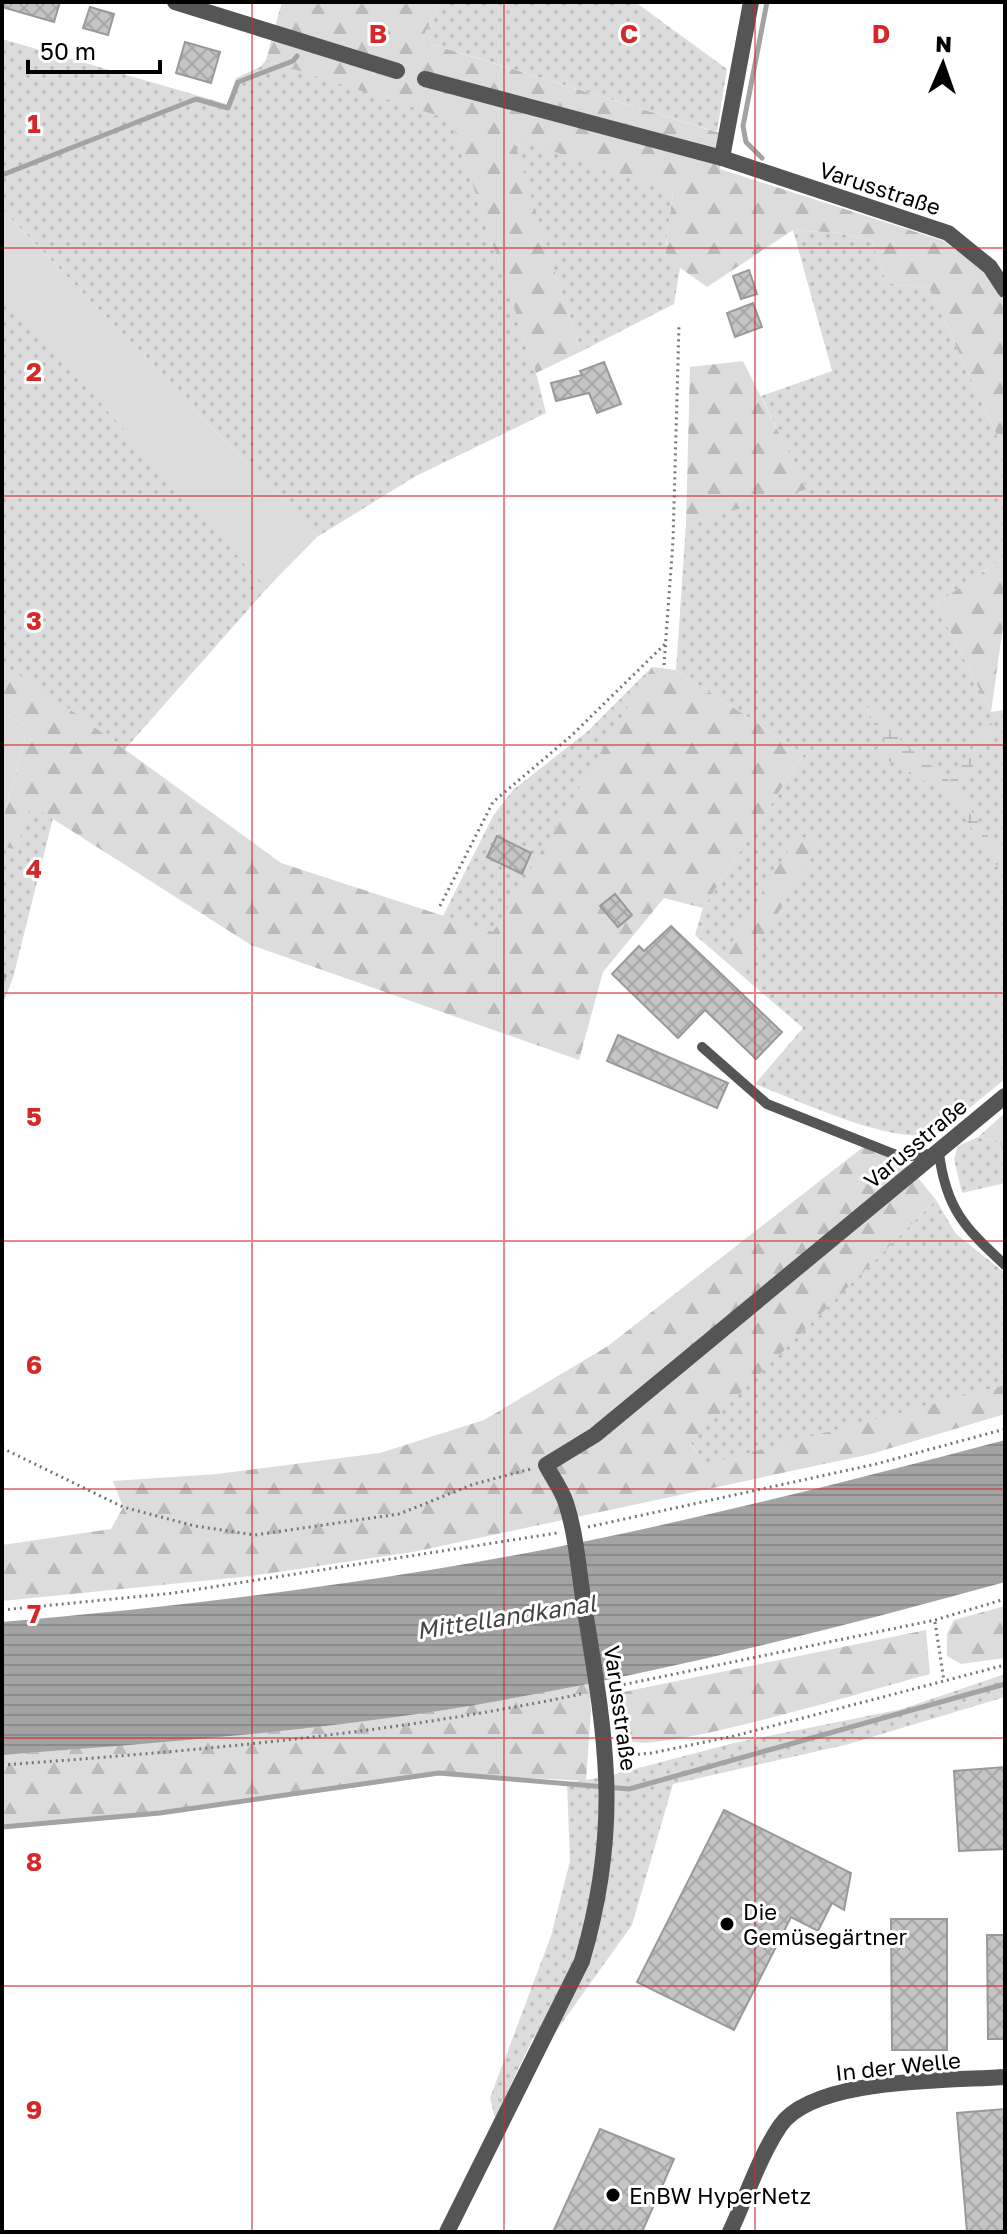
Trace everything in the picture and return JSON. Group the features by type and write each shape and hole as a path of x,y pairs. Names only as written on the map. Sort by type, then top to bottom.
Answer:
{"street":[{"path":"722,158 751,2"},
{"path":"182,3 397,71"},
{"name":"Varusstraße","path":"425,79 722,158 948,233 990,267 1005,290"},
{"name":"Varusstraße","path":"447,2232 582,1961 596,1913 610,1802 607,1756 566,1502 546,1465 595,1435 1005,1096"},
{"name":"In der Welle","path":"730,2232 781,2123 813,2099 850,2089 1005,2077"}],"lane":[{"path":"702,1047 767,1104 901,1157 939,1153 951,1207 965,1227 1005,1265"}],"path":[{"path":"664,665 679,325"},
{"path":"440,906 493,802 571,736 665,644"},
{"path":"577,1529 876,1464 1005,1429"},
{"path":"2,1448 123,1507 195,1526 255,1535 399,1514 474,1484 546,1465"},
{"path":"2,1610 235,1584 565,1531"},
{"path":"600,1690 935,1620 1005,1599"},
{"path":"935,1620 944,1681"},
{"path":"607,1756 652,1753 734,1736 1005,1665"},
{"path":"2,1765 190,1752 525,1706 585,1693"}],"green space":[{"path":"282,2 440,2 421,41 726,135 720,169 944,241 988,275 1005,303 1005,453 929,287 896,285 886,281 872,241 839,233 793,230 707,287 665,257 673,191 513,138 580,352 536,373 451,120 266,60"},
{"path":"440,2 635,2 727,69 717,132 421,41"},
{"path":"2,39 227,104 236,78 260,67 266,60 451,119 536,373 546,413 416,476 317,537 2,209"},
{"path":"512,137 673,191 665,256 680,268 674,304 580,352"},
{"path":"2,209 317,537 269,586 258,579 2,293"},
{"path":"793,230 839,233 872,241 886,281 896,285 929,287 1005,453 1005,557 936,604 991,712 1005,710 1005,1079 939,1133 920,1136 898,1134 847,1120 755,1084 803,1028 695,935 703,908 804,754 676,670 686,524 806,488 761,396 832,371"},
{"path":"2,293 258,578 269,586 125,749 2,664"},
{"path":"743,361 807,489 686,524 690,367"},
{"path":"1005,557 1005,612 991,712 936,604"},
{"path":"2,664 50,695 281,863 493,932 652,667 676,670 804,754 703,908 664,898 603,972 579,1060 251,945 31,805 16,850 2,846 2,823 28,727 2,712"},
{"path":"652,667 494,933 443,916 493,816 513,790 588,731"},
{"path":"863,706 880,710 903,743 950,781 990,723 997,727 958,791 1005,861 1005,878 948,793 906,772 903,761 881,762 876,749 888,746"},
{"path":"2,712 28,727 2,823"},
{"path":"31,804 53,818 13,978 2,1005 2,846 16,850"},
{"path":"798,834 813,842 816,851 741,974 722,958"},
{"path":"1005,1113 1005,1155 999,1141 978,1137"},
{"path":"978,1137 999,1141 1005,1155 1005,1183 962,1193 954,1159 958,1146"},
{"path":"867,1144 901,1157 936,1200 690,1443 706,1464 1005,1385 1005,1414 871,1454 413,1552 251,1576 2,1601 2,1545 111,1529 123,1507 113,1481 217,1474 380,1453 484,1420 608,1346"},
{"path":"936,1200 956,1234 1005,1273 1005,1385 706,1465 690,1442"},
{"path":"1005,1606 1005,1658 961,1664 947,1656 947,1634 954,1620"},
{"path":"926,1630 930,1674 684,1738 630,1741 616,1727 614,1714 618,1693"},
{"path":"1005,1674 1005,1697 845,1745 673,1784 632,1925 549,2041 533,2038 495,2118 490,2098 551,1936 570,1861 567,1783 608,1776 734,1743 902,1709"},
{"path":"589,1682 591,1710 586,1781 439,1773 160,1813 2,1827 2,1755 370,1718"}],"water":[{"name":"Mittellandkanal","path":"1005,1440 1005,1582 755,1647 503,1700 316,1727 2,1755 2,1622 294,1590 510,1556 741,1507"}],"building":[{"path":"2,2 60,2 54,22 2,7"},
{"path":"90,7 114,14 108,35 83,28"},
{"path":"185,42 220,52 211,83 176,73"},
{"path":"749,270 757,294 741,299 733,276"},
{"path":"753,303 762,327 735,337 727,313"},
{"path":"604,362 621,404 597,413 589,393 556,401 551,383 582,375 580,371"},
{"path":"497,836 531,853 522,874 487,857"},
{"path":"615,894 632,915 618,927 600,906"},
{"path":"671,926 782,1032 756,1059 705,1010 678,1038 612,974 639,946 644,951"},
{"path":"618,1035 728,1083 717,1108 607,1061"},
{"path":"1005,1767 1005,1849 959,1851 954,1771"},
{"name":"Die Gemüsegärtner","path":"724,1810 851,1873 844,1910 832,1903 818,1931 791,1917 734,2030 637,1982"},
{"path":"891,1919 947,1919 947,2050 892,2050"},
{"path":"987,1935 1005,1935 1005,2039 988,2039"},
{"path":"1005,2109 1005,2232 967,2232 957,2113"},
{"name":"EnBW HyperNetz","path":"600,2129 674,2159 642,2232 553,2232"}],"waterway":[{"path":"762,158 746,142 743,126 767,2"},
{"path":"2,175 196,99 228,108 238,82 293,61 297,56"},
{"path":"2,1827 160,1813 439,1773 629,1789 1005,1684"}],"place":[{"name":"Die Gemüsegärtner","path":"727,1924"},
{"name":"EnBW HyperNetz","path":"613,2195"}]}
